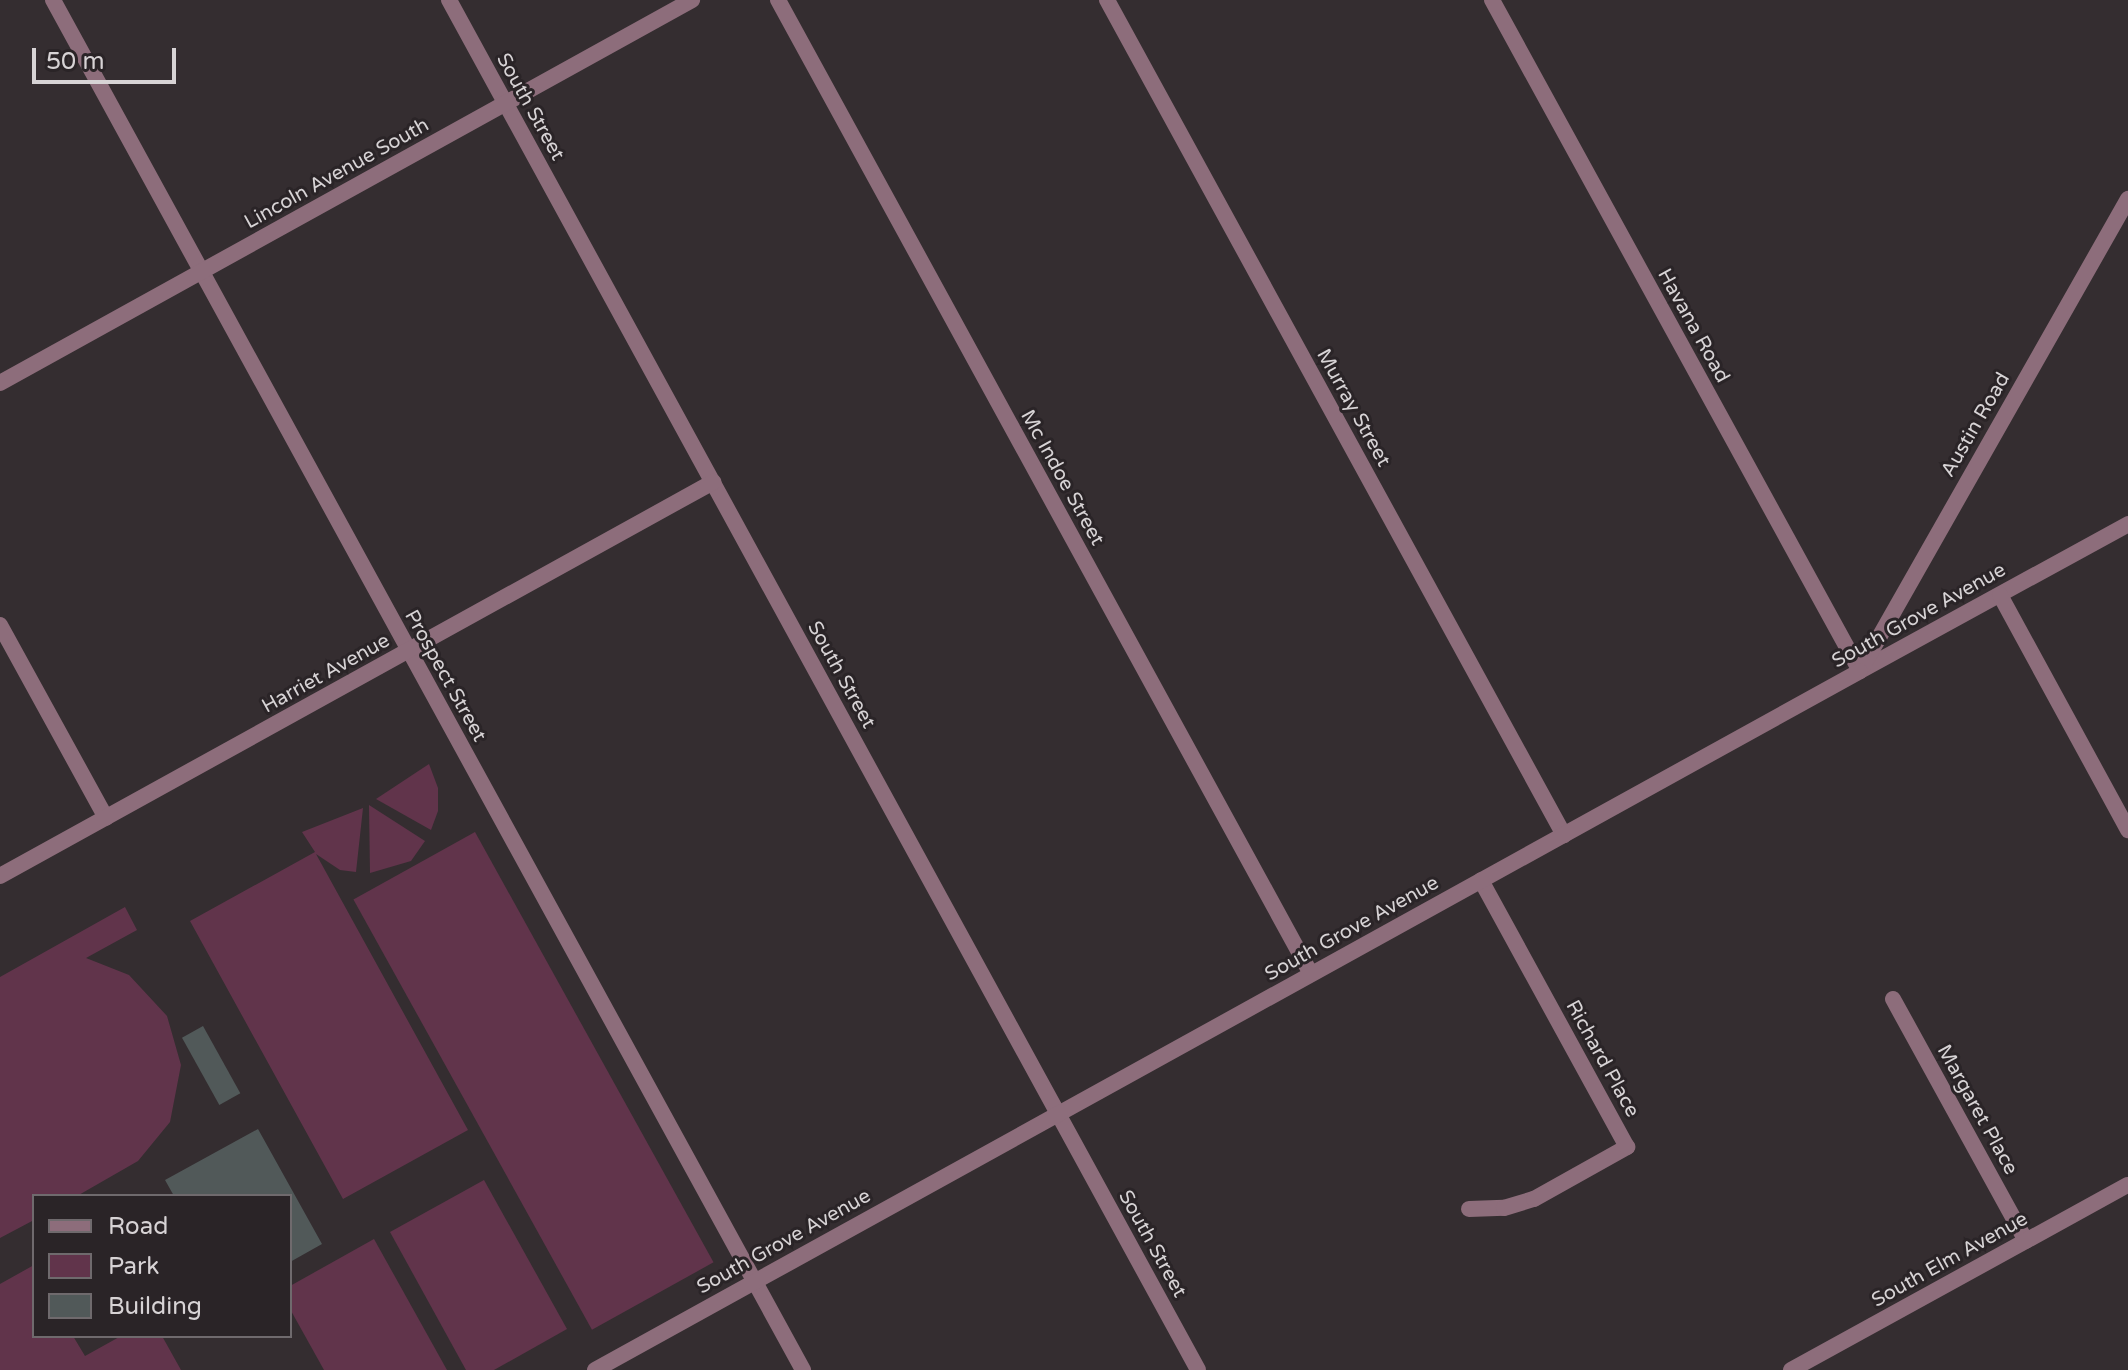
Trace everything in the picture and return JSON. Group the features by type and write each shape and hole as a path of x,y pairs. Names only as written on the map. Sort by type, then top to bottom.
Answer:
{"street":[{"name":"Prospect Street","path":"53,0 803,1370"},
{"name":"South Street","path":"449,0 1198,1370"},
{"name":"Lincoln Avenue South","path":"0,383 692,0"},
{"name":"Mc Indoe Street","path":"778,0 1311,974"},
{"name":"Murray Street","path":"1107,0 1564,835"},
{"name":"Havana Road","path":"1492,0 1860,671"},
{"name":"Austin Road","path":"1860,671 2128,199"},
{"name":"Harriet Avenue","path":"0,876 713,482"},
{"name":"South Grove Avenue","path":"595,1370 1057,1111 2128,524"},
{"path":"2000,595 2128,830"},
{"path":"0,625 106,818"},
{"name":"Richard Place","path":"1469,1209 1504,1208 1534,1199 1627,1147 1481,880"},
{"name":"Margaret Place","path":"1893,999 2026,1241"},
{"name":"South Elm Avenue","path":"1791,1370 2128,1185"}],"green space":[{"path":"429,764 438,788 438,811 431,830 376,799"},
{"path":"369,805 425,841 411,861 370,873"},
{"path":"363,808 356,872 340,870 316,854 468,1130 343,1199 190,921 315,852 302,832"},
{"path":"475,832 714,1262 592,1330 353,899"},
{"path":"125,907 137,930 86,958 129,975 167,1016 181,1065 170,1122 138,1161 80,1194 32,1194 32,1221 0,1238 0,977"},
{"path":"484,1180 567,1329 494,1370 466,1370 390,1232"},
{"path":"374,1239 447,1370 324,1370 292,1313 292,1285"},
{"path":"32,1266 32,1338 74,1338 85,1356 117,1338 163,1338 181,1370 0,1370 0,1284"}],"building":[{"path":"203,1026 240,1093 219,1105 182,1038"},
{"path":"258,1129 322,1244 292,1261 292,1194 173,1194 165,1180"}]}
